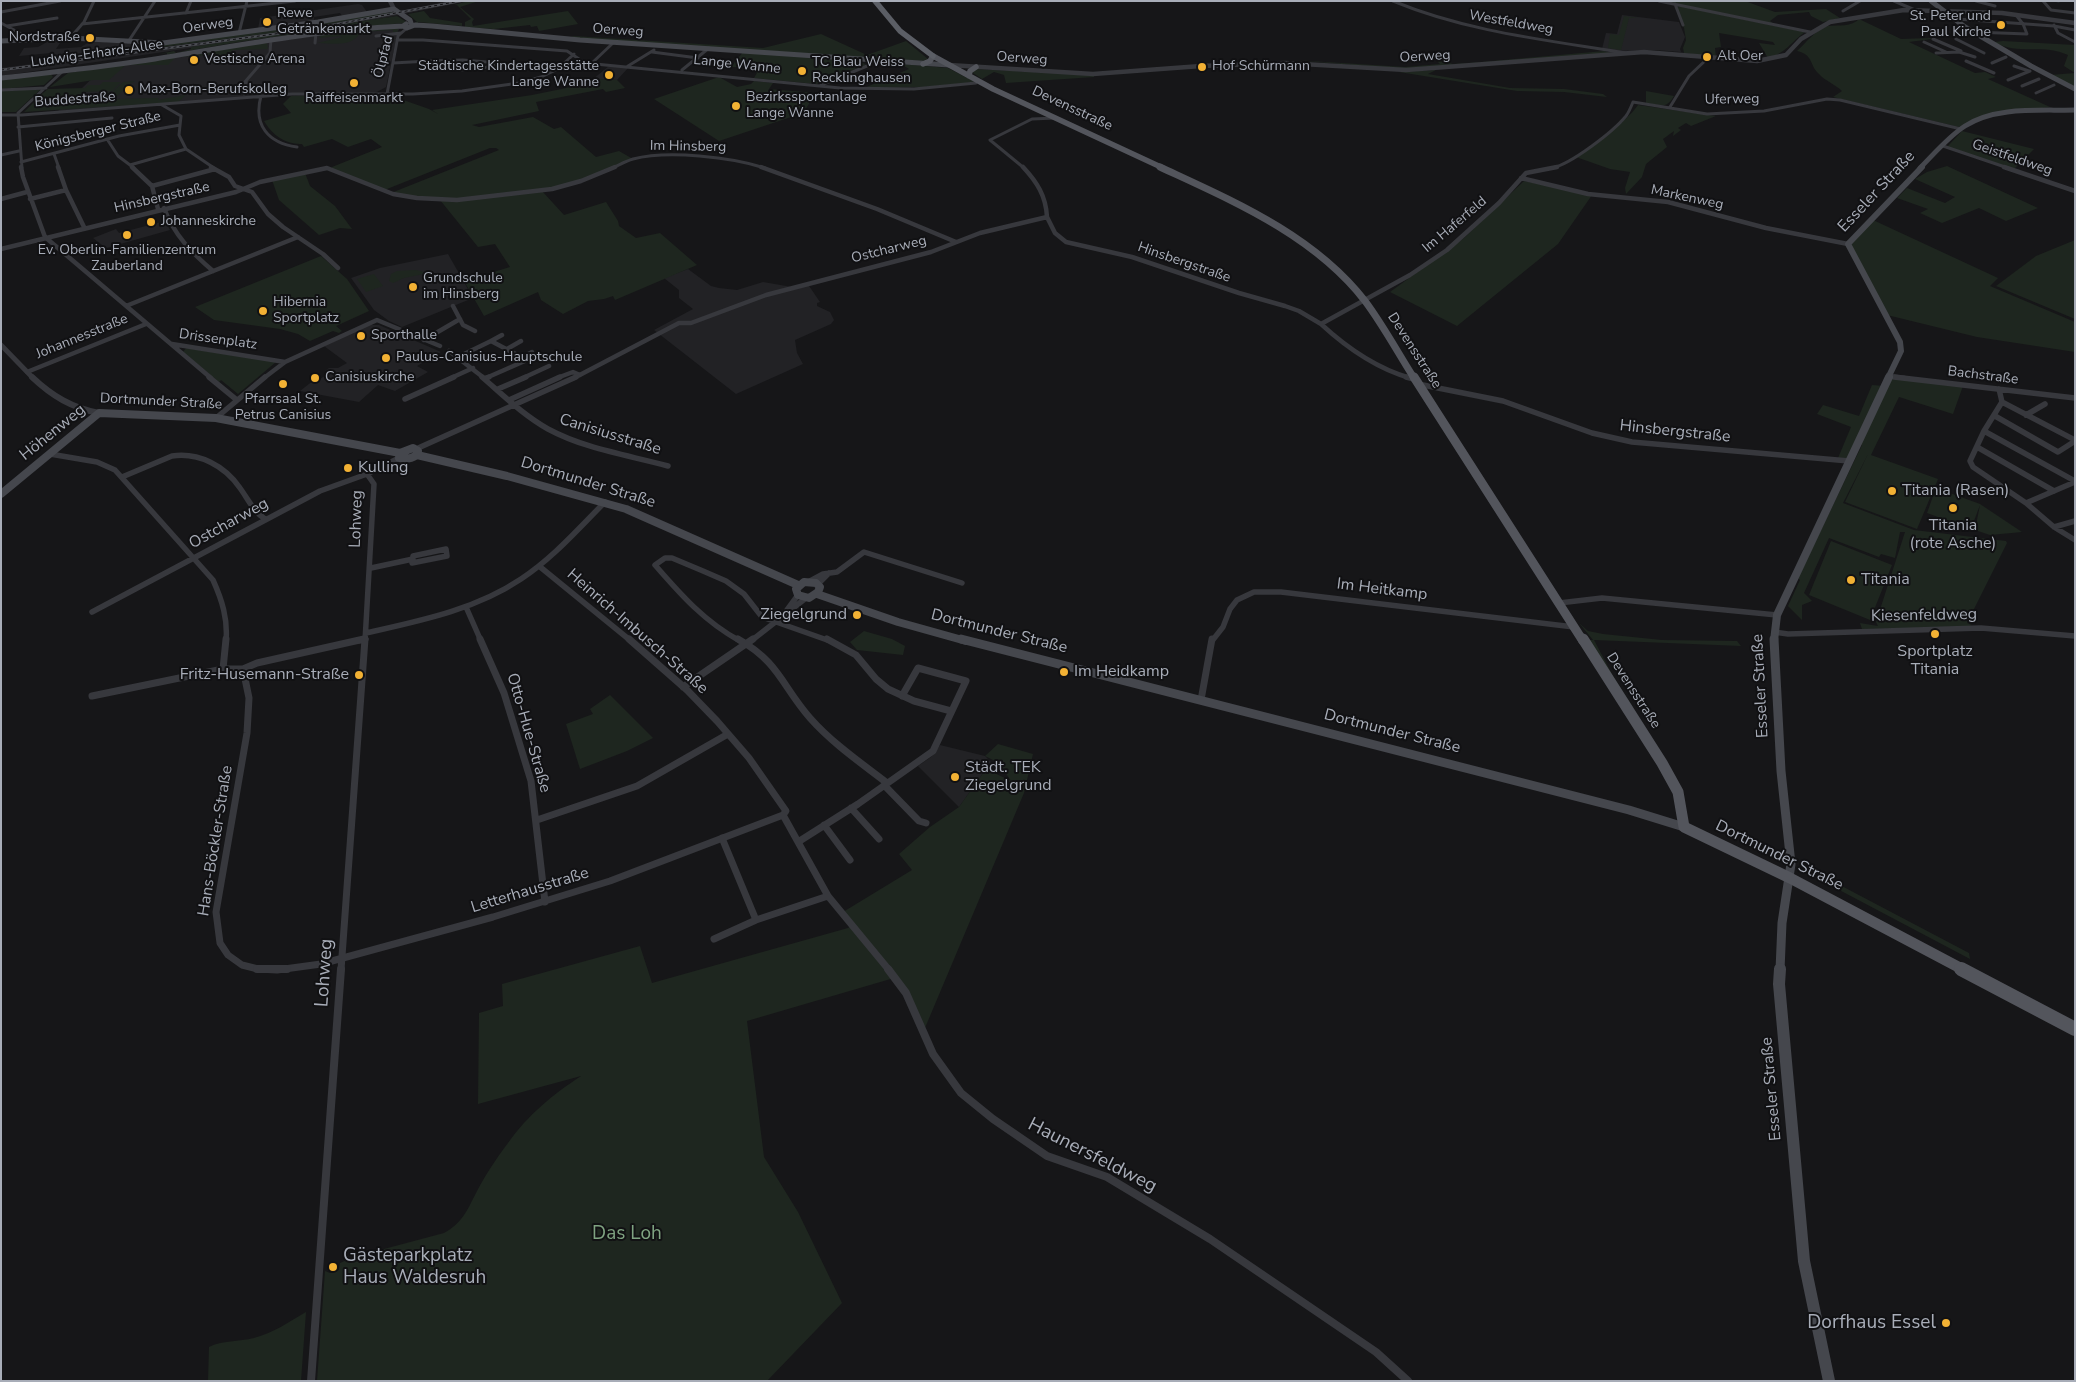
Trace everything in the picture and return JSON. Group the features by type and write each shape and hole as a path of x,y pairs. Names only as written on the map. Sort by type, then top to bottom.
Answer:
{"highway":[{"path":"875,1 900,31 933,56"}],"main road":[{"path":"1931,1 1974,32 2037,70 2075,89"},
{"name":"Oerweg","path":"1,41 70,38 163,43 398,12 411,22 460,29 949,65"},
{"name":"Ludwig-Erhard-Allee","path":"1,78 154,58 218,46 316,33 356,28 405,27 411,22"},
{"path":"923,64 930,61 933,56"},
{"name":"Devensstraße","path":"933,56 969,76 1266,217 1310,247 1341,274 1365,301 1678,792 1684,827"},
{"path":"969,76 970,70 976,67"},
{"name":"Esseler Straße","path":"1829,1381 1804,1261 1779,984 1782,923 1791,864 1781,771 1774,632 1777,615 1901,351 1900,342 1848,244 1961,129 1987,116 2027,111 2075,110"},
{"name":"Dortmunder Straße","path":"99,413 216,418 381,449 400,455 408,460 416,452 605,502 651,518 801,593"},
{"name":"Höhenweg","path":"1,494 99,413"},
{"path":"801,593 815,586"},
{"path":"801,593 815,586"},
{"name":"Dortmunder Straße","path":"815,586 898,622 1662,819 1684,827 1790,878 2075,1029"}],"street":[{"path":"1,12 60,1"},
{"path":"70,38 82,24 94,1"},
{"path":"128,42 155,1"},
{"path":"186,13 191,1"},
{"path":"239,33 247,1"},
{"path":"82,24 245,8 295,1"},
{"path":"390,1 398,12"},
{"name":"Westfeldweg","path":"1393,1 1435,18 1475,30 1628,53"},
{"path":"1659,1 1810,32"},
{"path":"1844,11 1860,1"},
{"path":"1894,1 1916,10"},
{"path":"1976,1 1995,6 2002,13"},
{"path":"1994,1 1995,6"},
{"path":"2044,1 2051,10 2075,13"},
{"path":"12,10 15,3"},
{"path":"1675,4 1683,25"},
{"name":"Oerweg","path":"949,65 1093,74 1201,66 1285,63 1406,70 1659,52 1746,62 1779,58 1790,52 1810,32 1833,21 1916,10 2002,13 2075,23"},
{"path":"1974,32 2027,34 2023,24 2016,15"},
{"path":"7,26 57,18"},
{"path":"1957,19 2054,26 2075,30"},
{"path":"2051,19 2058,33 2075,42"},
{"path":"1,23 27,36 26,40"},
{"name":"Ölpfad","path":"387,94 396,40 405,27"},
{"path":"316,33 316,43"},
{"path":"376,36 401,33"},
{"path":"244,94 251,83 244,83 270,53 271,39"},
{"path":"1933,39 1975,57"},
{"path":"1956,39 1984,53"},
{"path":"396,40 422,40 567,51 585,63"},
{"path":"1924,42 1947,53"},
{"path":"592,63 613,43"},
{"path":"628,66 652,52 658,46"},
{"path":"682,70 709,48"},
{"path":"652,52 698,58"},
{"path":"1936,54 1966,53"},
{"name":"Buddestraße","path":"1,115 261,96 446,92 519,83 549,73 566,62 574,54"},
{"path":"1992,63 2006,57"},
{"path":"1670,106 1689,76 1708,58"},
{"path":"393,62 463,60 499,63 489,67 436,67 430,65 429,61"},
{"path":"820,86 867,66 876,60"},
{"path":"1966,61 1994,73"},
{"name":"Lange Wanne","path":"566,62 628,66 820,86 886,89 976,84"},
{"path":"2007,68 2015,65 2030,71 2008,80"},
{"path":"63,70 18,113 19,151 27,192 45,237 170,344"},
{"path":"2022,86 2039,79"},
{"path":"2036,93 2054,85"},
{"path":"1,90 46,88"},
{"name":"Buddestraße","path":"373,94 388,89"},
{"path":"261,96 257,115 262,128 277,141 297,147"},
{"name":"Uferweg","path":"1526,172 1557,167 1580,154 1604,136 1626,115 1633,102 1670,106 1707,114 1764,111 1826,99 1840,100 1961,129"},
{"path":"162,104 181,116 179,135 186,149 198,159 229,177 235,186 252,192 268,214 323,254 338,268"},
{"name":"Buddestraße","path":"18,127 112,118"},
{"path":"1047,217 1046,204 1034,180 1019,163 990,140 1032,119 1057,118"},
{"name":"Königsberger Straße","path":"21,162 145,130 180,125"},
{"path":"107,139 118,156 152,186 158,209"},
{"name":"Geistfeldweg","path":"1943,146 2075,191"},
{"path":"130,165 186,149"},
{"path":"1,154 19,151"},
{"path":"54,154 66,190 84,227"},
{"name":"Im Hinsberg","path":"327,168 393,194 417,198 457,200 557,188 642,157 720,157 779,173 878,209 956,242"},
{"name":"Hinsbergstraße","path":"1,249 158,209 236,192 260,182 327,168"},
{"path":"152,186 215,169"},
{"name":"Im Haferfeld","path":"1365,301 1410,275 1447,250 1499,203 1526,172"},
{"name":"Markenweg","path":"1521,178 1588,194 1668,202 1766,228 1848,244"},
{"path":"30,199 66,190"},
{"path":"1,199 27,192"},
{"path":"164,208 170,225 177,236 213,271"},
{"name":"Ostcharweg","path":"416,452 580,376 679,323 691,323 766,295 938,250 992,230 1047,217"},
{"name":"Hinsbergstraße","path":"1047,217 1055,233 1066,242 1132,257 1299,311 1322,324 1348,348 1372,363 1416,381 1463,395 1502,401 1592,433 1632,442 1849,461"},
{"path":"126,306 298,237"},
{"path":"1322,324 1365,301"},
{"path":"453,306 463,325 476,330"},
{"path":"424,340 460,319"},
{"path":"285,362 307,350 376,320 440,346"},
{"name":"Johannesstraße","path":"27,372 146,324"},
{"path":"458,357 502,335"},
{"path":"486,378 527,360 491,341"},
{"path":"507,349 521,341"},
{"name":"Drissenplatz","path":"170,344 285,362"},
{"name":"Drissenplatz","path":"170,344 237,400"},
{"name":"Dortmunder Straße","path":"1,345 48,393 83,410 99,413"},
{"name":"Canisiusstraße","path":"449,351 486,378 516,406 548,428 568,438 668,466"},
{"path":"523,357 532,352"},
{"name":"Drissenplatz","path":"216,418 285,362"},
{"path":"498,389 549,366"},
{"path":"405,399 473,368"},
{"name":"Ostcharweg","path":"510,400 568,373 573,372 580,376"},
{"name":"Bachstraße","path":"1889,376 2075,398"},
{"path":"1999,389 2002,402 1984,431 1970,461 1973,467 2026,503 2075,540"},
{"path":"2002,402 2075,441 2052,455"},
{"path":"2026,415 2045,404"},
{"path":"1995,416 2058,452"},
{"path":"1984,431 2075,481"},
{"path":"1977,447 2054,491"},
{"path":"381,449 385,456 381,466"},
{"path":"50,454 97,462 115,470 213,580 222,601 227,627 223,669"},
{"path":"122,477 173,455 188,456 212,463 232,475 258,516 265,519"},
{"name":"Ostcharweg","path":"92,612 265,519 320,491 367,474 400,455"},
{"name":"Lohweg","path":"311,1381 371,568 374,484 367,474"},
{"path":"2026,503 2075,481"},
{"path":"92,696 223,669 243,669 257,663 366,636 466,607 506,588 539,566 605,502"},
{"path":"2054,526 2075,521"},
{"name":"Lohweg","path":"371,568 412,559 412,556 446,549 447,556 412,563 412,559"},
{"path":"815,586 829,573 837,572 864,552 962,583"},
{"path":"926,823 919,821 886,784 839,745 811,718 774,666 748,643 712,624 693,607 655,566 664,558 672,558 734,586 751,600 762,617 775,624 837,644 852,652 882,685 902,696 951,711"},
{"name":"Heinrich-Imbusch-Straße","path":"539,566 651,657 683,687 728,734 754,765 786,811 783,815"},
{"name":"Im Heitkamp","path":"1200,700 1212,641 1223,627 1230,610 1237,600 1254,592 1281,592 1574,627"},
{"path":"683,687 775,624 801,593"},
{"path":"1559,603 1602,598 1777,615"},
{"name":"Otto-Hue-Straße","path":"466,607 504,693 531,781 545,902"},
{"name":"Kiesenfeldweg","path":"1774,632 1788,634 1981,628 2075,636"},
{"path":"798,842 933,751 966,681 918,668 902,696"},
{"name":"Hans-Böckler-Straße","path":"243,669 249,698 247,733 216,912 216,929 220,945 230,958 244,966 260,968 277,969 304,966 342,958"},
{"path":"537,820 637,786 728,734"},
{"path":"851,808 879,839"},
{"name":"Letterhausstraße","path":"342,958 545,902 588,888 783,815"},
{"name":"Haunersfeldweg","path":"783,815 828,896 906,993 933,1054 961,1093 1026,1144 1047,1156 1107,1177 1210,1239 1376,1352 1408,1381"},
{"path":"824,824 850,860"},
{"path":"722,838 756,920"},
{"path":"714,939 756,920 828,896"}],"shaded area":[{"path":"450,1 468,1 359,23 1,76 1,68 48,62 51,53 19,56 24,48 38,47 51,40 62,40 56,49 81,47 91,41 149,45 144,48 123,48 148,50 333,24"},
{"path":"362,5 367,12 343,17 340,13 314,17 314,21 258,29 260,18"},
{"path":"1622,15 1679,22 1685,37 1680,49 1681,52 1602,49 1606,33 1617,34"},
{"path":"401,26 398,31 386,87 375,93 293,93 56,113 105,66 275,41"},
{"name":"Städtische Kindertagesstätte Lange Wanne","path":"609,66 629,67 617,80 593,79"},
{"name":"Ev. Oberlin-Familienzentrum Zauberland","path":"165,221 170,230 106,248 93,238 116,229 119,233"},
{"name":"Grundschule im Hinsberg","path":"448,254 473,298 402,327 389,321 374,310 351,278 380,268"},
{"path":"688,269 711,286 719,288 737,290 763,282 792,287 807,283 820,302 817,303 817,306 830,312 834,320 831,324 795,340 797,353 803,364 736,394 654,330 693,309 679,298 679,290 664,278"},
{"name":"Paulus-Canisius-Hauptschule","path":"369,325 379,325 441,352 417,366 428,372 395,391 378,385 359,402 300,391 314,380 319,380 323,377 329,372 325,371 329,368 338,368 347,363 324,346"},
{"name":"Städt. TEK Ziegelgrund","path":"940,745 985,756 991,762 959,807 918,766 931,757"}],"green space":[{"path":"468,1 479,1 460,7 474,19 472,22 473,26 568,11 578,24 539,31 537,26 531,27 530,25 494,29 465,27 465,22 471,19 457,5 454,5"},
{"path":"1663,1 1745,1 1775,12 1826,9 1840,18 1823,22 1811,16 1809,12 1778,15 1770,21 1774,24"},
{"path":"1677,7 1805,32 1784,50 1768,58 1759,43 1775,45 1773,42 1719,33 1721,47 1715,48 1716,57 1684,53 1683,48 1686,40"},
{"path":"424,11 430,18 462,23 462,26 418,22 418,24 408,14"},
{"path":"393,13 288,31 116,53 125,49 141,48 148,45 130,43 151,44"},
{"path":"397,16 405,21 405,23 286,35 167,55 167,53 159,54 174,51 176,53 191,49 191,47"},
{"path":"1624,16 1638,18 1629,18 1621,50 1608,48 1610,34 1619,35"},
{"path":"1859,19 1901,39 1930,38 1932,39 1909,42 1975,73 1985,72 1996,77 1988,79 2050,107 1986,115 1959,127 1833,97 1842,91 1816,71 1806,55 1797,51 1815,33 1824,28 1849,24"},
{"path":"401,27 402,29 399,28 397,32 393,32 393,30 362,32 354,39 345,43 317,43 343,37 319,38 322,34"},
{"path":"821,34 867,55 906,41 928,59 922,61 879,58 869,55 874,58 568,38 574,36 763,48"},
{"path":"1994,42 2075,45 2075,73 2064,66 2068,55 2049,50 2012,48"},
{"path":"267,43 268,49 233,50 221,63 212,64 219,55 176,57 168,65 126,65 109,80 94,80 50,87 68,73"},
{"path":"1604,51 1612,53 1401,69 1294,60 1405,67 1440,64 1436,60 1453,64"},
{"name":"TC Blau Weiss Recklinghausen","path":"743,52 860,61 866,65 816,84 754,78 757,73 745,67 731,67"},
{"path":"901,64 948,68 975,82 925,87 864,88 909,69"},
{"path":"974,69 1094,75 1094,77 1006,83 1004,75 994,72 982,79 973,73"},
{"path":"1436,70 1428,74 1510,88 1564,89 1603,94 1607,97 1564,92 1517,91 1399,72"},
{"path":"2075,73 2075,87 2050,75"},
{"path":"51,74 53,77 44,85 1,89 1,80"},
{"name":"Bezirkssportanlage Lange Wanne","path":"719,77 737,87 751,84 754,81 773,83 769,89 816,93 803,113 719,141 654,99"},
{"path":"598,79 617,80 625,88 606,92 603,89 536,102 539,111 472,125 479,127 533,117 554,129 561,127 596,157 619,151 633,159 592,176 542,191 564,215 606,202 618,221 619,226 636,238 660,233 697,265 615,300 613,296 588,301 563,314 541,300 538,292 484,316 464,281 510,267 495,244 478,247 440,200 391,193 499,150 496,148 490,148 382,191 332,170 332,167 382,147 371,139 348,147 332,139 304,147 302,144 290,143 280,138 271,131 264,121 291,113 283,104 291,96 386,94 438,114 432,110 532,95 596,82"},
{"path":"135,81 114,99 159,98 158,100 186,95 178,102 24,112 36,100 45,100 42,103 57,103 59,101 50,100 52,98 37,98 48,89 85,88 88,85 100,85 103,82 121,82 112,91 85,92 76,100 96,100 104,92 112,92 123,82"},
{"path":"41,89 16,112 1,112 1,91"},
{"path":"1646,91 1674,96 1665,105 1655,105 1646,103"},
{"path":"1638,105 1716,116 1691,126 1686,123 1678,128 1681,130 1673,136 1674,131 1663,139 1667,147 1646,164 1642,177 1626,194 1625,188 1630,172 1610,169 1576,157 1610,133"},
{"path":"1962,131 2034,149 2013,170 1947,147"},
{"path":"1947,166 2038,208 2006,221 1979,208 1942,223 1920,213 1928,209 1897,198 1907,188 1945,203 1955,197 1915,179 1927,172"},
{"path":"305,173 310,186 335,206 352,229 340,228 319,235 279,200 272,180"},
{"path":"1524,181 1592,195 1558,244 1457,326 1390,292 1464,238"},
{"path":"1873,220 1998,278 1990,286 2075,322 2075,352 1977,337 1887,315 1851,244"},
{"path":"2075,240 2075,319 1996,286 2036,256"},
{"name":"Hibernia Sportplatz","path":"321,256 347,279 369,311 336,326 342,331 339,333 333,331 310,341 298,334 280,329 214,320 195,307"},
{"path":"416,270 428,273 404,278 393,283 389,281 391,274 397,271"},
{"path":"374,274 383,286 366,292 357,279"},
{"path":"186,348 276,362 238,394 221,380 219,382 183,352"},
{"path":"1891,377 1963,386 1953,414 1899,397 1871,455 1938,479 1917,529 1845,502 1868,454 1843,503 1914,530 2006,541 2007,543 1967,623 1972,625 1967,627 1862,629 1860,623 1878,626 1876,622 1905,532 1900,532 1895,558 1881,554 1879,557 1829,538 1804,593 1812,601 1802,605 1802,620 1788,606 1800,580 1798,578 1862,445 1856,442 1847,460 1838,458 1851,427 1817,414 1823,405 1859,416 1872,385 1884,386"},
{"name":"Titania (rote Asche)","path":"1936,488 1980,504 2022,532 1990,535 1975,530 1980,505 1971,529 1927,513"},
{"name":"Titania","path":"1831,541 1892,565 1870,620 1809,595"},
{"path":"1579,623 1588,631 1603,634 1662,640 1737,641 1741,646 1594,640 1613,676 1633,707 1630,706 1588,640 1593,640"},
{"path":"864,631 892,639 905,646 903,655 857,650 850,642"},
{"path":"610,695 653,738 627,751 580,769 566,724 593,714 590,709"},
{"name":"Das Loh","path":"998,744 1033,754 1024,793 922,1035 911,1007 894,978 747,1021 764,1157 798,1212 842,1303 767,1381 317,1381 325,1271 330,1273 339,1270 340,1263 354,1257 444,1233 455,1226 463,1217 490,1168 524,1123 550,1098 581,1076 478,1104 479,1013 503,1006 502,984 640,946 652,983 848,928 854,924 843,912 912,870 899,854 930,827 959,807 986,769 1011,781 999,763 985,756"},
{"path":"1836,883 1969,953 1970,959 1828,884"},
{"path":"306,1312 301,1381 208,1381 209,1347 219,1343 261,1336"}],"waterway":[{"path":"2053,1 2059,2"}],"railway":[{"path":"1,70 305,30 460,1"}],"place":[{"name":"Rewe Getränkemarkt","path":"267,22"},
{"name":"St. Peter und Paul Kirche","path":"2001,25"},
{"name":"Nordstraße","path":"90,38"},
{"name":"Alt Oer","path":"1707,57"},
{"name":"Vestische Arena","path":"194,60"},
{"name":"Hof Schürmann","path":"1202,67"},
{"name":"TC Blau Weiss Recklinghausen","path":"802,71"},
{"name":"Städtische Kindertagesstätte Lange Wanne","path":"609,75"},
{"name":"Raiffeisenmarkt","path":"354,83"},
{"name":"Max-Born-Berufskolleg","path":"129,90"},
{"name":"Bezirkssportanlage Lange Wanne","path":"736,106"},
{"name":"Johanneskirche","path":"151,222"},
{"name":"Ev. Oberlin-Familienzentrum Zauberland","path":"127,235"},
{"name":"Grundschule im Hinsberg","path":"413,287"},
{"name":"Hibernia Sportplatz","path":"263,311"},
{"name":"Sporthalle","path":"361,336"},
{"name":"Paulus-Canisius-Hauptschule","path":"386,358"},
{"name":"Canisiuskirche","path":"315,378"},
{"name":"Pfarrsaal St. Petrus Canisius","path":"283,384"},
{"name":"Kulling","path":"348,468"},
{"name":"Titania (Rasen)","path":"1892,491"},
{"name":"Titania (rote Asche)","path":"1953,508"},
{"name":"Titania","path":"1851,580"},
{"name":"Ziegelgrund","path":"857,615"},
{"name":"Sportplatz Titania","path":"1935,634"},
{"name":"Im Heidkamp","path":"1064,672"},
{"name":"Fritz-Husemann-Straße","path":"359,675"},
{"name":"Städt. TEK Ziegelgrund","path":"955,777"},
{"name":"Gästeparkplatz Haus Waldesruh","path":"333,1267"},
{"name":"Dorfhaus Essel","path":"1946,1323"}]}
